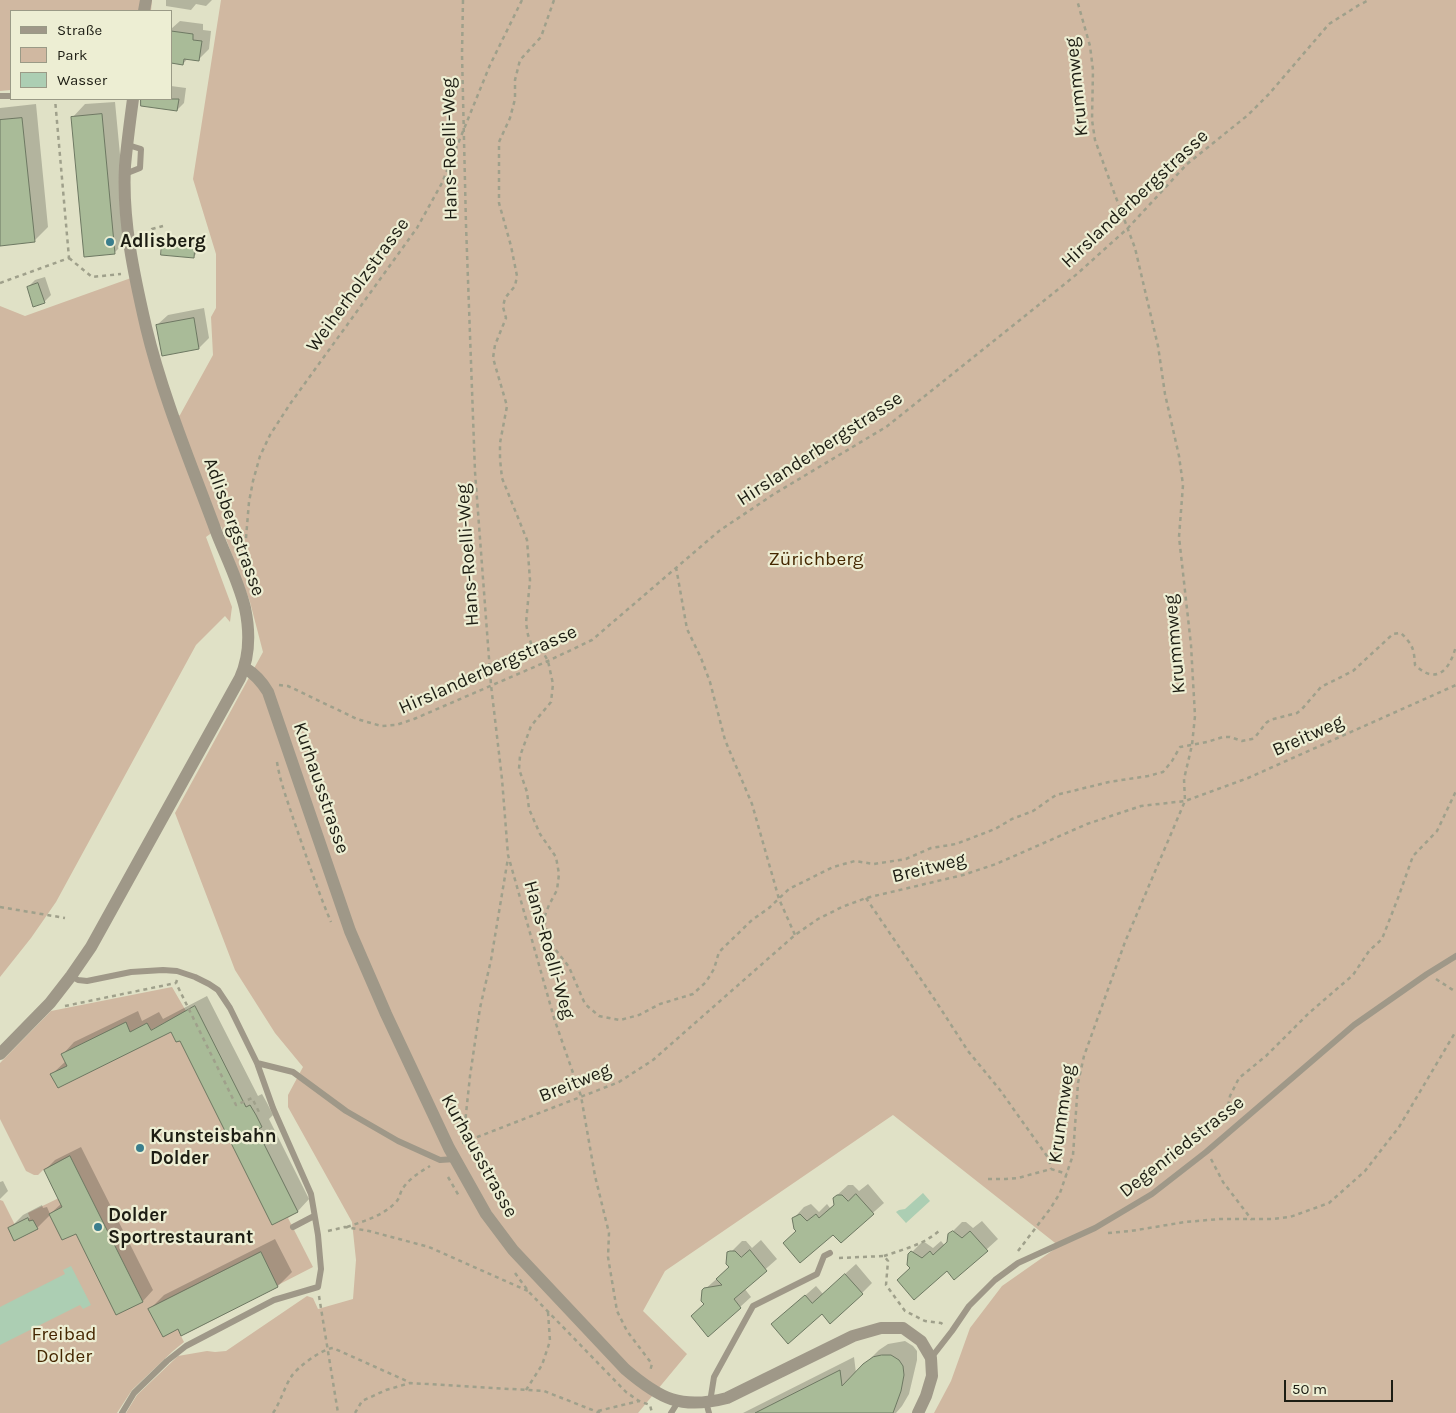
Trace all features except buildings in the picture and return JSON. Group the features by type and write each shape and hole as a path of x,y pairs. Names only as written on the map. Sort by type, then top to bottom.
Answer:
{"street":[{"name":"Adlisbergstrasse","path":"0,1054 50,1003 91,947 245,668 248,648 248,629 240,590 161,381 146,327 135,273 126,208 126,174 133,100"},
{"name":"Kurhausstrasse","path":"245,668 262,682 268,692 350,931 386,1014 452,1153 486,1214 514,1250 625,1369 675,1407 709,1406 854,1336 881,1328 903,1328 921,1341 931,1358"},
{"path":"918,1413 932,1376 931,1358"}],"lane":[{"name":"Degenriedstrasse","path":"931,1358 969,1306 995,1280 1018,1263 1095,1228 1152,1194 1206,1152 1354,1025 1456,956"},
{"path":"71,976 78,980 88,981 131,972 178,971 195,976 218,990 230,1008 257,1063 272,1108 311,1194 318,1235 321,1269 318,1287 274,1300 186,1346 167,1360 134,1394 122,1413"},
{"path":"257,1063 293,1072 346,1111 398,1140 440,1160 452,1153"},
{"path":"293,1227 314,1216"},
{"path":"709,1406 714,1377 753,1306 817,1274 824,1256 830,1253"}],"path":[{"name":"Hans-Roelli-Weg","path":"463,0 462,54 466,225 475,472 491,685 502,779 508,855 554,1018 581,1096 595,1176 609,1233 608,1257 618,1311 627,1331 652,1364 645,1386"},
{"name":"Weiherholzstrasse","path":"243,566 249,502 253,481 260,456 270,435 295,396 417,228 442,183 490,65 522,0"},
{"path":"554,0 541,37 520,60 515,80 510,118 499,142 499,203 517,276 515,286 505,298 503,307 506,318 495,345 493,358 507,406 500,443 502,478 526,540 530,580 526,623 528,635 534,651 543,652 548,661 553,684 550,702 531,726 520,756 519,769 527,792 529,809 540,834 556,857 559,874 556,890 544,918 547,934 570,967 585,1004 599,1016 620,1020 639,1015 660,1004 692,994 706,982 714,969 719,952 752,920 769,908 789,889 833,866 855,861 874,864 906,859 931,848 956,844 996,829 1012,819 1032,811 1056,795 1162,772 1172,761 1180,747 1226,736 1242,741 1252,739 1270,720 1297,713 1321,687 1353,671 1394,634 1401,634 1409,641 1414,649 1415,665 1422,672 1431,676 1442,673 1452,660 1456,646"},
{"name":"Krummweg","path":"1018,1263 1017,1252 1060,1193 1074,1155 1078,1083 1084,1056 1125,942 1185,801 1184,779 1192,745 1195,716 1191,645 1179,537 1183,485 1179,456 1165,394 1158,346 1135,248 1095,140 1092,120 1093,70 1090,46 1077,0"},
{"name":"Hirslanderbergstrasse","path":"262,682 288,686 357,719 380,726 396,725 414,720 592,640 719,531 774,494 886,427 1076,274 1128,228 1187,164 1248,115 1269,94 1329,24 1369,0"},
{"path":"55,100 69,258 92,277 135,273"},
{"path":"129,237 150,236 152,229 163,226"},
{"path":"0,283 69,258"},
{"path":"676,568 687,629 710,682 726,740 752,804 779,899 795,935"},
{"name":"Breitweg","path":"452,1153 463,1142 619,1082 653,1060 795,935 842,907 866,898 963,875 996,864 1087,824 1141,806 1185,801 1248,778 1456,685"},
{"path":"1222,1137 1230,1096 1239,1078 1266,1056 1309,1013 1353,975 1369,951 1382,939 1413,856 1437,831 1456,791"},
{"path":"463,1142 470,1076 479,1018 491,960 508,855"},
{"path":"866,898 936,1000 968,1051 1000,1090 1049,1158 1051,1169"},
{"path":"0,907 65,918"},
{"path":"1427,974 1456,992"},
{"path":"57,1007 176,984 236,1105 252,1098 260,1114 256,1115"},
{"path":"1095,1228 1108,1233 1220,1219 1273,1220 1290,1217 1329,1203 1366,1171 1399,1127 1456,1031"},
{"path":"1206,1152 1223,1182 1252,1220"},
{"path":"318,1235 375,1217 397,1201 402,1189 416,1174 440,1160"},
{"path":"988,1179 1018,1178 1051,1169 1067,1174"},
{"path":"346,1227 429,1247 529,1292"},
{"path":"830,1253 837,1258 884,1256 925,1241 941,1229"},
{"path":"884,1256 888,1261 886,1285 905,1311 925,1321 941,1323 952,1331"},
{"path":"318,1287 338,1413"},
{"path":"526,1390 542,1365 550,1342 548,1312"},
{"path":"273,1413 280,1403 291,1376 305,1363 328,1349 333,1348 410,1383"},
{"path":"355,1413 362,1401 386,1390 410,1383 544,1391 598,1412 639,1400"}],"green space":[{"path":"0,0 152,0 151,10 10,10 10,90 0,91"},
{"name":"Zürichberg","path":"221,0 1456,0 1456,1413 934,1413 951,1381 970,1328 1002,1286 1059,1246 893,1115 665,1271 643,1311 687,1354 638,1413 126,1413 137,1395 178,1356 207,1351 226,1351 307,1296 313,1298 318,1309 353,1299 356,1260 352,1222 288,1107 288,1095 303,1067 275,1033 235,970 175,813 263,652 250,602 221,526 206,537 232,607 230,622 225,616 196,645 56,902 31,938 0,977 0,306 25,316 131,278 170,421 180,415 213,355 211,317 216,308 216,254 193,179"},
{"name":"Kunsteisbahn Dolder","path":"172,987 246,1107 250,1105 262,1127 257,1130 298,1212 288,1218 313,1267 278,1285 278,1287 181,1336 184,1342 132,1390 117,1413 0,1413 0,1200 3,1201 15,1225 30,1218 28,1213 61,1197 48,1171 43,1170 38,1175 34,1175 26,1171 0,1119 0,1063 51,1011"}],"water":[{"path":"923,1193 930,1201 906,1223 896,1212 905,1209"},
{"path":"71,1266 91,1305 83,1309 80,1305 0,1345 0,1307 65,1274 63,1270"}],"place":[{"name":"Adlisberg","path":"110,242"},
{"name":"Kunsteisbahn Dolder","path":"140,1148"},
{"name":"Dolder Sportrestaurant","path":"98,1227"}],"park label":[{"name":"Freibad Dolder","path":"64,1346"}]}
